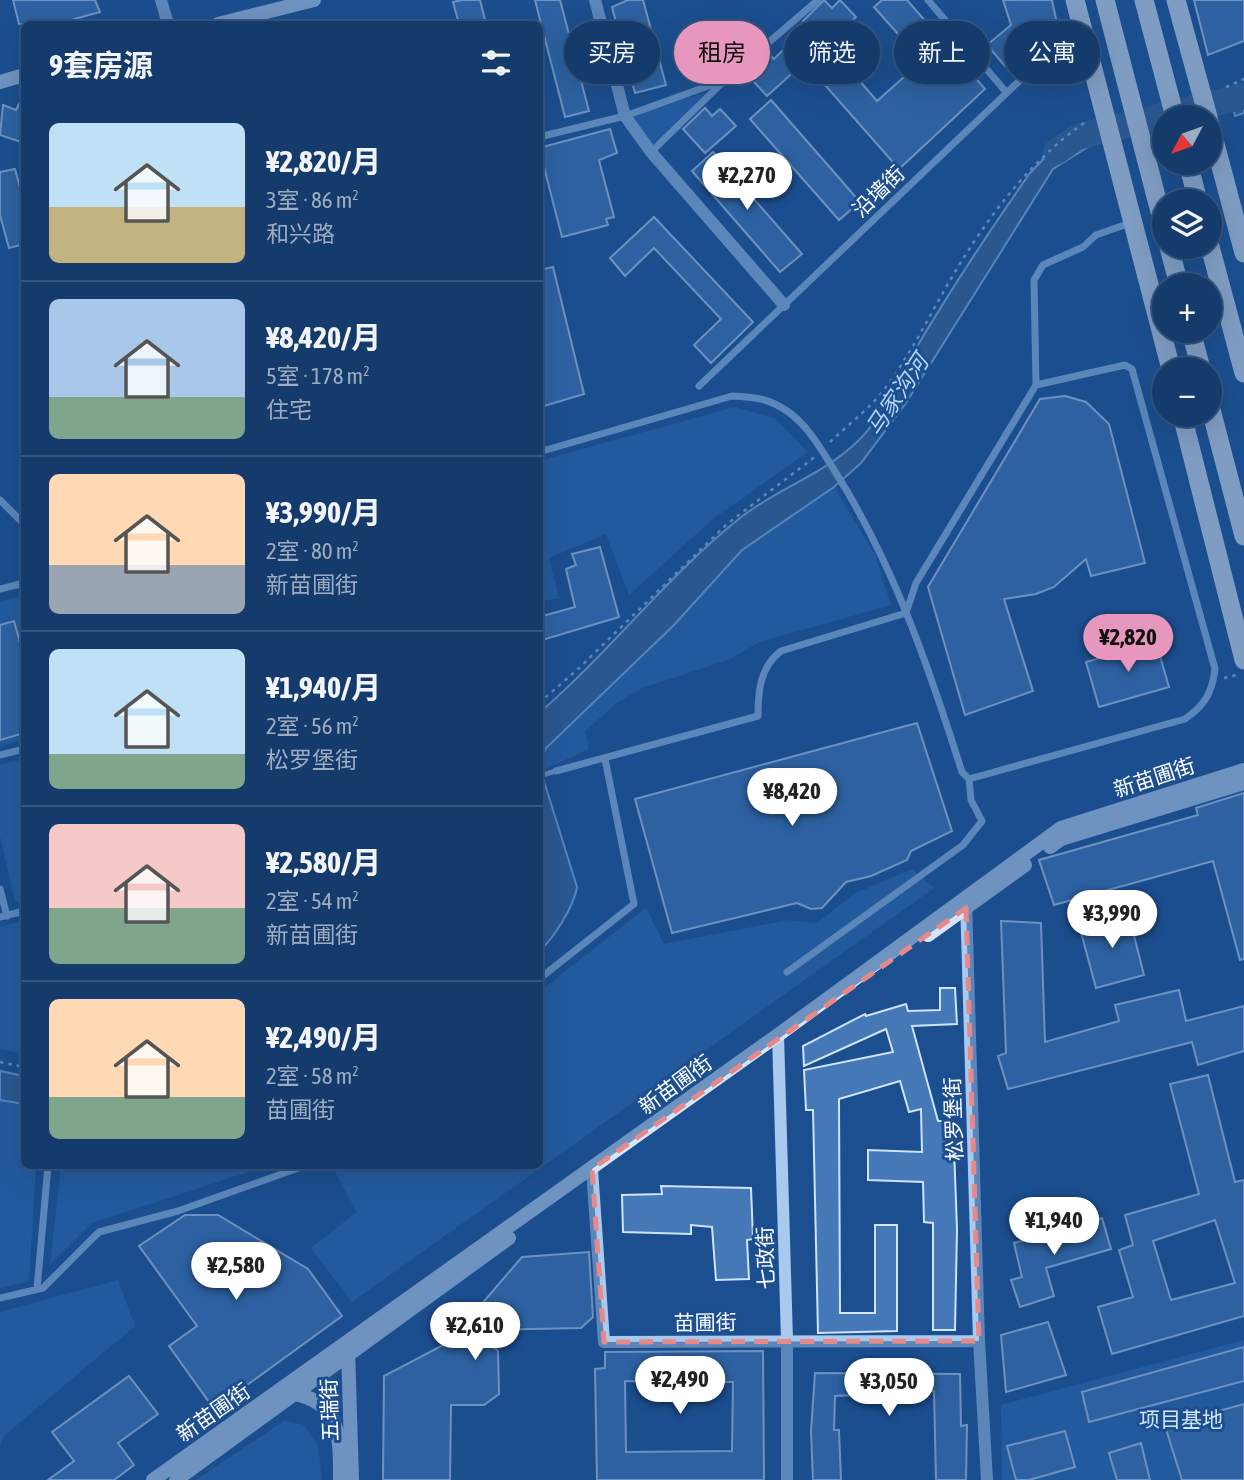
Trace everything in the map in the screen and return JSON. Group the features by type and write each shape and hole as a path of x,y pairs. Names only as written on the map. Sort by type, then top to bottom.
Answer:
{"highway":[{"path":"1075,0 1081,21"},
{"path":"1105,0 1154,189"},
{"path":"1144,0 1172,105"},
{"path":"1176,0 1205,105"},
{"path":"1098,84 1168,357"},
{"path":"1222,169 1243,247"},
{"path":"1213,259 1244,373"},
{"path":"1185,427 1244,660"},
{"path":"1216,427 1244,536"}],"main road":[{"path":"230,21 314,0"},
{"path":"0,82 21,76"},
{"name":"新苗圃街","path":"176,1480 966,901 1061,828 1244,770"},
{"name":"新苗圃街","path":"966,901 1061,839 1244,783"},
{"name":"新苗圃街","path":"153,1480 348,1339 592,1173"},
{"name":"五瑞街","path":"348,1339 352,1480"},
{"name":"五瑞街","path":"295,1394 320,1403 335,1421 340,1441 340,1480"}],"street":[{"path":"161,0 167,21"},
{"path":"595,0 625,116 651,152 784,305"},
{"path":"770,41 818,0"},
{"path":"929,0 1006,92"},
{"path":"543,136 625,116 712,84"},
{"path":"651,152 721,84"},
{"name":"沿墙街","path":"699,386 1015,84"},
{"path":"906,613 916,583 1036,385 1034,280 1043,265 1083,247 1096,235 1134,222"},
{"path":"969,779 1185,719 1203,706 1213,688 1215,669 1132,369 1125,365 1036,385"},
{"path":"543,451 732,396 763,398 802,424 817,443 851,497 890,569 962,772 969,779 971,800 982,821 963,845 787,972"},
{"path":"0,500 21,521"},
{"path":"0,589 21,584"},
{"path":"556,771 758,716 763,674 770,660 781,651 906,613"},
{"path":"0,755 21,750"},
{"path":"543,976 634,904 605,759"},
{"path":"0,889 3,916 21,912"},
{"name":"松罗堡街","path":"966,901 979,1341 987,1480"},
{"name":"七政街","path":"778,1039 787,1340 787,1480"},
{"path":"37,1289 48,1169"},
{"path":"0,1298 43,1288 99,1232 178,1211 296,1169"},
{"name":"苗圃街","path":"592,1173 604,1342 979,1341"}],"lane":[{"path":"543,775 556,771"}],"path":[{"path":"1226,87 1244,79"},
{"path":"827,445 882,393 908,356 962,260 1019,182 1044,155 1084,123"},
{"path":"543,700 727,524 800,471 818,454"},
{"path":"1220,679 1244,673"},
{"path":"0,1062 21,1066"}],"highlighted area":[{"path":"966,908 979,1341 604,1342 592,1169"}],"green space":[{"path":"707,92 651,146 625,116"},
{"path":"735,407 776,419 808,452 714,518 629,595 606,534 549,558 559,598 543,601 543,460"},
{"path":"834,487 875,555 891,605 759,642 730,659 642,688 618,702 585,731 589,749 543,770 545,749 674,625 742,550"},
{"path":"21,596 21,741 0,746 0,602"},
{"path":"21,760 21,901 15,902 0,835 0,765"},
{"path":"912,869 934,888 543,1166 543,989 646,908 664,944 789,920 817,923 854,894"},
{"path":"21,921 21,1053 0,1049 0,927"},
{"path":"0,1099 21,1103 21,1169 36,1169 29,1281 0,1288"},
{"path":"61,1169 257,1169 92,1223 50,1264"},
{"path":"539,1169 352,1302 311,1248 357,1212 334,1170"},
{"path":"118,1280 135,1326 5,1435 0,1446 0,1312"},
{"name":"项目基地","path":"1244,1340 1244,1480 1002,1480 1001,1405"},
{"path":"284,1421 304,1425 318,1446 322,1480 196,1480"}],"water":[{"path":"1244,84 1244,113 1235,116 1229,91"},
{"path":"1085,127 1091,145 1053,169 906,403 861,463 834,487 742,550 674,625 545,749 543,754 543,709 688,564 740,518 846,452 868,430 986,238 1030,173 1053,149"},
{"path":"543,778 577,887 572,903 543,947"},
{"path":"0,1071 21,1075 21,1104 0,1100"}],"building":[{"path":"13,0 95,0 100,12 67,21 21,21 19,24"},
{"path":"480,0 485,21 458,21 453,2"},
{"path":"535,0 560,0 565,21 564,84 582,84 589,111 565,117 543,31 543,21 540,21"},
{"path":"628,0 643,0 649,21 616,21 612,7"},
{"path":"824,0 832,8 840,0 856,17 852,21 803,21"},
{"path":"882,0 907,0 925,21 894,21 894,30 874,7"},
{"path":"1003,0 1052,0 1056,19 1054,21 1010,21"},
{"path":"1194,0 1244,0 1244,41 1208,55"},
{"path":"1004,31 1004,65 990,48 990,42"},
{"path":"782,51 784,53 784,81 767,96 756,84 770,84 770,55 774,59"},
{"path":"660,63 666,85 635,93 633,84 660,84"},
{"path":"824,84 862,84 877,101 896,84 981,84 985,89 899,169"},
{"path":"21,100 21,142 0,135 3,105 16,110"},
{"path":"771,100 860,202 839,220 750,119"},
{"path":"705,108 712,116 720,109 736,126 705,153 683,129"},
{"path":"610,129 617,153 599,160 614,217 606,219 608,225 562,237 543,163 543,147"},
{"path":"713,152 802,254 780,272 692,171"},
{"path":"15,169 21,191 21,245 9,248 0,215 0,172"},
{"path":"654,217 753,322 711,363 694,345 721,319 654,248 625,276 610,258"},
{"path":"553,267 584,394 543,406 543,269"},
{"path":"1065,396 1086,402 1109,424 1145,563 1091,576 1086,559 1054,587 1036,594 1004,599 1033,691 965,715 928,587 1040,399"},
{"path":"600,547 619,617 543,640 543,616 575,607 566,569 576,565 572,554"},
{"path":"14,621 21,646 21,734 0,740 0,625"},
{"path":"1156,642 1169,687 1099,707 1086,662"},
{"path":"917,723 952,831 911,851 907,860 871,876 846,882 822,908 811,909 797,903 672,933 635,799"},
{"path":"1244,793 1244,959 1240,960 1213,861 1054,905 1039,860 1198,815 1196,808"},
{"path":"1128,912 1144,975 1096,988 1079,925"},
{"path":"1001,921 1041,923 1045,1042 1119,1021 1115,1005 1179,990 1186,1021 1244,1006 1244,1051 1198,1065 1192,1042 1008,1089 998,1056 1006,1053"},
{"path":"940,988 955,988 957,1024 912,1026 938,1121 953,1121 957,1229 955,1330 933,1330 933,1223 924,1222 923,1182 868,1180 868,1150 922,1152 921,1109 909,1112 900,1081 839,1099 840,1313 875,1313 875,1225 897,1225 897,1331 818,1333 813,1110 806,1110 804,1070 893,1052 886,1029 804,1066 803,1046 865,1014 866,1016 906,1004 908,1011 940,1010"},
{"path":"1208,1075 1235,1182 1244,1180 1244,1316 1112,1354 1098,1307 1133,1297 1119,1250 1133,1245 1125,1215 1199,1194 1170,1084","holes":["1215,1220 1235,1283 1171,1300 1153,1241"]},
{"path":"661,1186 751,1188 753,1239 747,1240 749,1279 716,1280 712,1227 691,1225 691,1234 623,1232 622,1195 662,1194"},
{"path":"185,1215 218,1215 308,1269 342,1316 214,1409 169,1346 197,1326 139,1246"},
{"path":"1102,1218 1111,1249 1046,1268 1054,1296 1020,1307 1011,1280 1022,1277 1014,1243"},
{"path":"589,1252 593,1317 581,1328 475,1330 498,1351 499,1394 484,1405 451,1405 450,1480 383,1480 384,1376 449,1342 522,1257"},
{"path":"1048,1322 1066,1375 1006,1392 1001,1335"},
{"path":"1244,1347 1244,1381 1089,1422 1082,1392"},
{"path":"763,1351 764,1480 597,1480 595,1369 605,1368 605,1352","holes":["625,1381 733,1382 732,1451 626,1452"]},
{"path":"815,1373 960,1374 961,1426 967,1425 966,1480 936,1480 934,1391 835,1396 834,1430 839,1430 841,1480 813,1480 811,1431"},
{"path":"129,1376 158,1414 118,1443 134,1465 114,1480 48,1480 74,1461 52,1432"},
{"path":"1244,1404 1244,1480 1182,1480 1165,1426"},
{"path":"1065,1431 1075,1467 1029,1480 1016,1480 1007,1446"},
{"path":"1141,1443 1150,1480 1117,1480 1109,1453"}],"waterway":[{"name":"马家沟河","path":"1056,152 1077,137 1244,96"}]}
